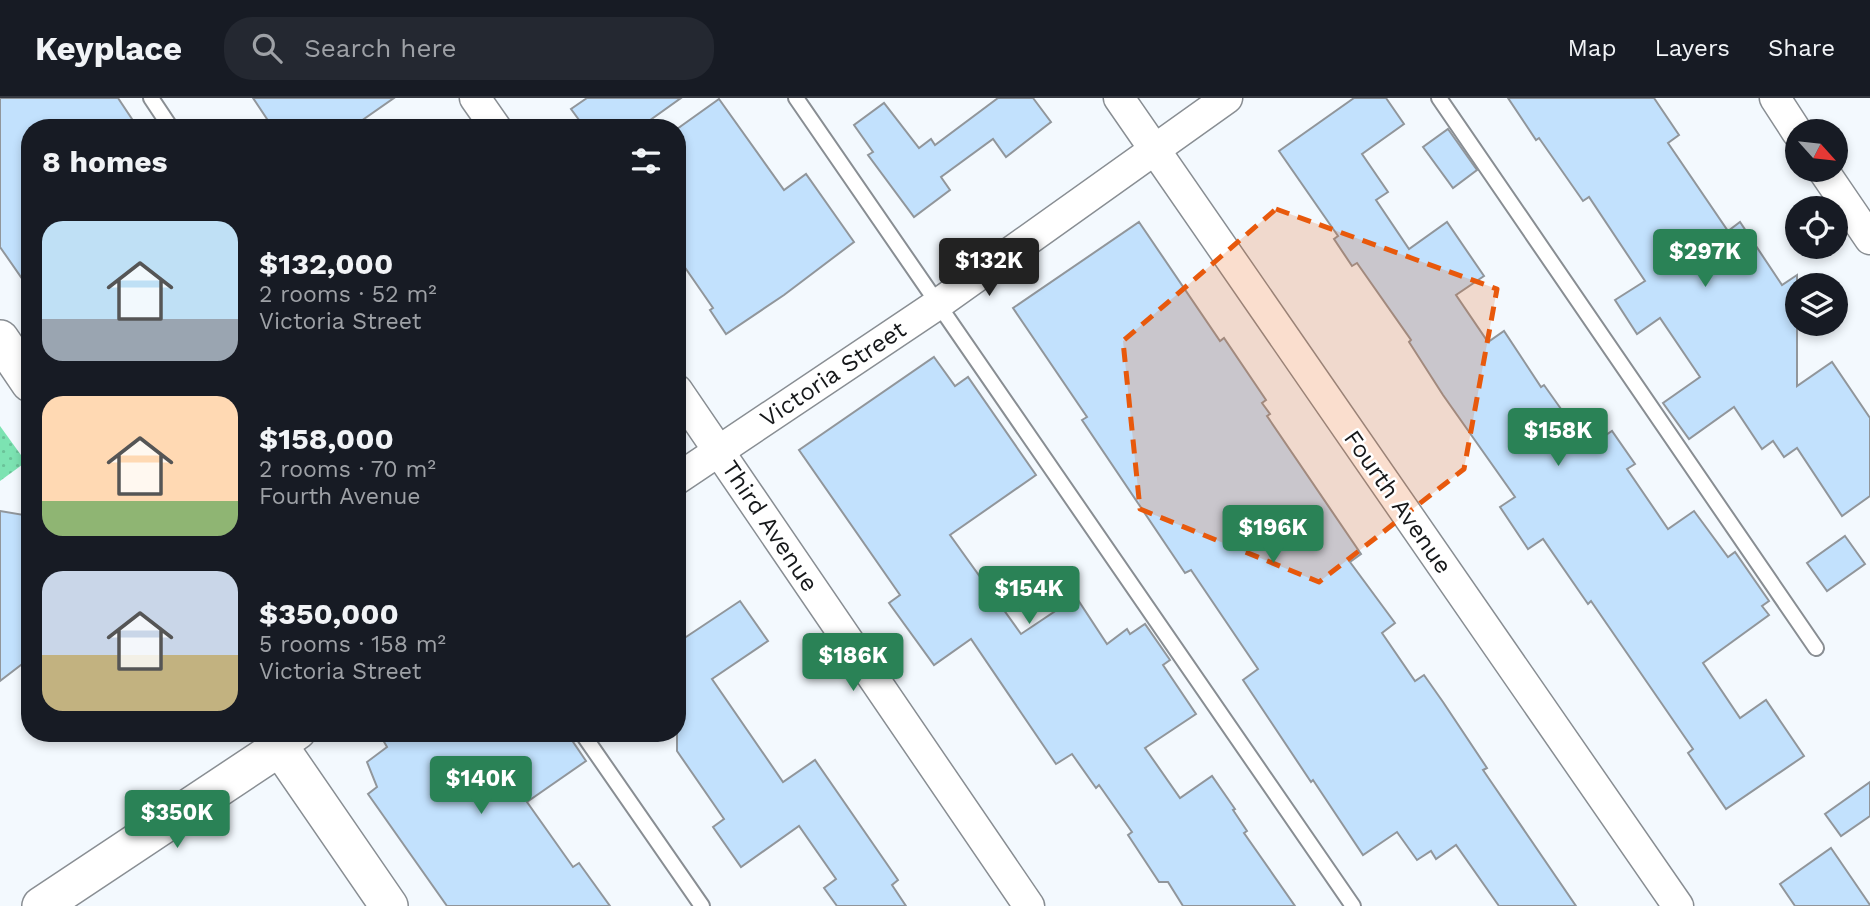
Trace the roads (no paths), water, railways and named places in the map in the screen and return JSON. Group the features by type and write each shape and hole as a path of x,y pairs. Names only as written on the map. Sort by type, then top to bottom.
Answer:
{"street":[{"path":"475,98 490,119"},
{"name":"Fourth Avenue","path":"1119,98 1678,906"},
{"name":"Victoria Street","path":"686,473 939,304 1227,98"},
{"path":"1774,98 1788,119"},
{"path":"1831,182 1870,239"},
{"path":"0,339 21,370"},
{"name":"Third Avenue","path":"686,403 1029,906"},
{"path":"48,904 278,742"},
{"path":"287,742 390,906"}],"lane":[{"path":"150,98 165,119"},
{"path":"796,98 1353,906"},
{"path":"1439,98 1816,648"},
{"path":"588,742 702,906"}]}
